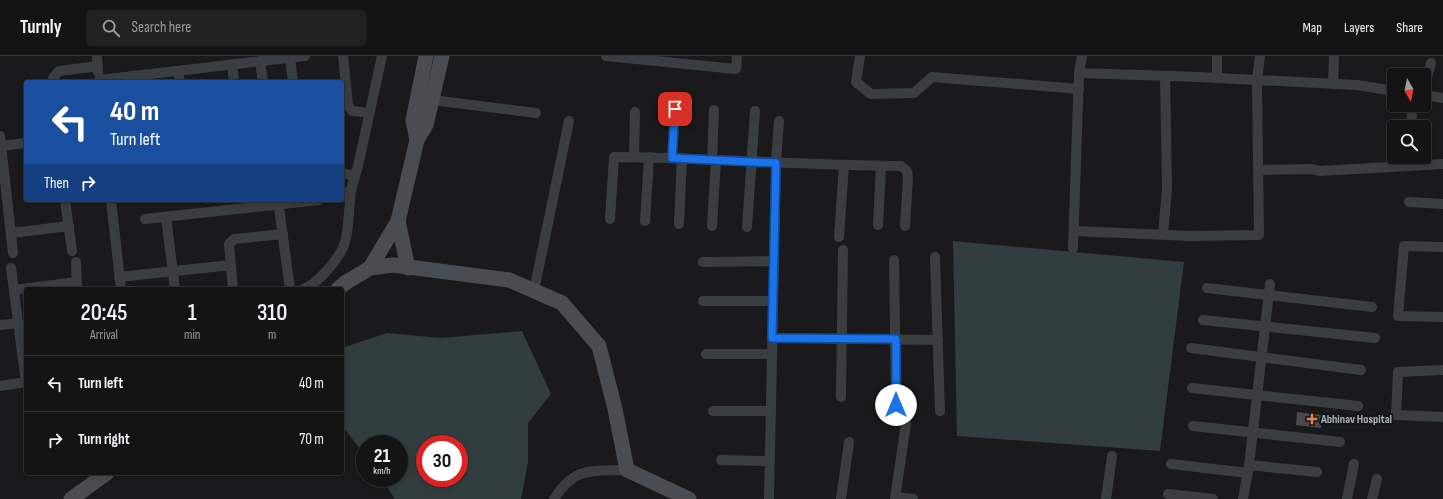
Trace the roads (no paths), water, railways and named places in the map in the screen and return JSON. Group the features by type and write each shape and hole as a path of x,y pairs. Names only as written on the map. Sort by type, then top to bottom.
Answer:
{"street":[{"path":"106,80 178,70 305,56"},
{"path":"343,56 348,104 352,111 370,113"},
{"path":"308,287 326,272 345,243 350,190 355,176 382,56"},
{"path":"417,140 413,120 426,56"},
{"path":"370,268 398,221 417,140 426,125 442,56"},
{"path":"606,56 736,69 738,56"},
{"path":"860,56 856,82 871,94 914,93 932,77 1079,89"},
{"path":"1073,248 1079,89 1082,56"},
{"path":"1217,56 1217,78"},
{"path":"1074,231 1259,235 1258,80 1260,56"},
{"path":"1333,84 1334,56"},
{"path":"290,58 292,80"},
{"path":"54,80 53,78 59,71 97,61 99,80"},
{"path":"260,61 263,80"},
{"path":"1430,68 1431,63"},
{"path":"232,64 234,80"},
{"path":"178,70 180,80"},
{"path":"1080,73 1357,85 1387,90"},
{"path":"1162,234 1167,189 1165,76"},
{"path":"1431,96 1443,98"},
{"path":"432,100 536,113"},
{"path":"675,109 679,224"},
{"path":"712,226 714,110"},
{"path":"747,227 755,111"},
{"path":"634,157 635,112"},
{"path":"534,291 570,121"},
{"path":"769,499 776,163 779,121"},
{"path":"13,253 4,208 0,142 24,143"},
{"path":"610,219 614,156 776,163 901,166 907,171 908,178 905,226"},
{"path":"646,221 649,157"},
{"path":"1259,170 1312,169 1319,171 1387,163"},
{"path":"1431,163 1443,164"},
{"path":"839,237 844,165"},
{"path":"878,225 881,166"},
{"path":"344,173 355,176"},
{"path":"344,195 350,190"},
{"path":"66,202 72,251"},
{"path":"112,202 120,287"},
{"path":"145,219 279,202 290,287"},
{"path":"1410,202 1443,204"},
{"path":"166,217 174,287"},
{"path":"398,221 408,268"},
{"path":"10,232 69,226"},
{"path":"233,287 230,244 234,239 283,234"},
{"path":"1443,247 1404,246 1398,316 1443,317"},
{"path":"840,397 843,250"},
{"path":"935,257 940,411"},
{"path":"894,260 896,405"},
{"path":"703,262 774,261"},
{"path":"52,287 77,285 76,262"},
{"path":"119,277 231,265"},
{"path":"340,287 370,268 392,265 509,280 562,303 599,346 615,409 627,470"},
{"path":"11,268 24,367"},
{"path":"1243,499 1253,434 1256,396 1270,284"},
{"path":"1206,288 1372,307"},
{"path":"14,290 24,289"},
{"path":"703,301 773,301"},
{"path":"1203,320 1375,338"},
{"path":"0,325 18,323"},
{"path":"772,338 938,340"},
{"path":"1191,348 1361,370"},
{"path":"706,354 772,354"},
{"path":"1443,370 1398,372 1396,415 1443,417"},
{"path":"0,386 24,382"},
{"path":"1192,388 1358,406"},
{"path":"712,411 771,411"},
{"path":"906,423 895,498 913,499"},
{"path":"1193,426 1253,434 1340,442"},
{"path":"841,499 849,442"},
{"path":"1106,499 1112,456"},
{"path":"721,460 770,461"},
{"path":"1171,464 1317,472"},
{"path":"1347,499 1354,464"},
{"path":"554,499 561,487 579,473 627,470 687,499"},
{"path":"80,497 105,475"},
{"path":"1372,499 1377,479"},
{"path":"1168,494 1213,499"}],"place":[{"name":"Abhinav Hospital","path":"1312,419"}]}
